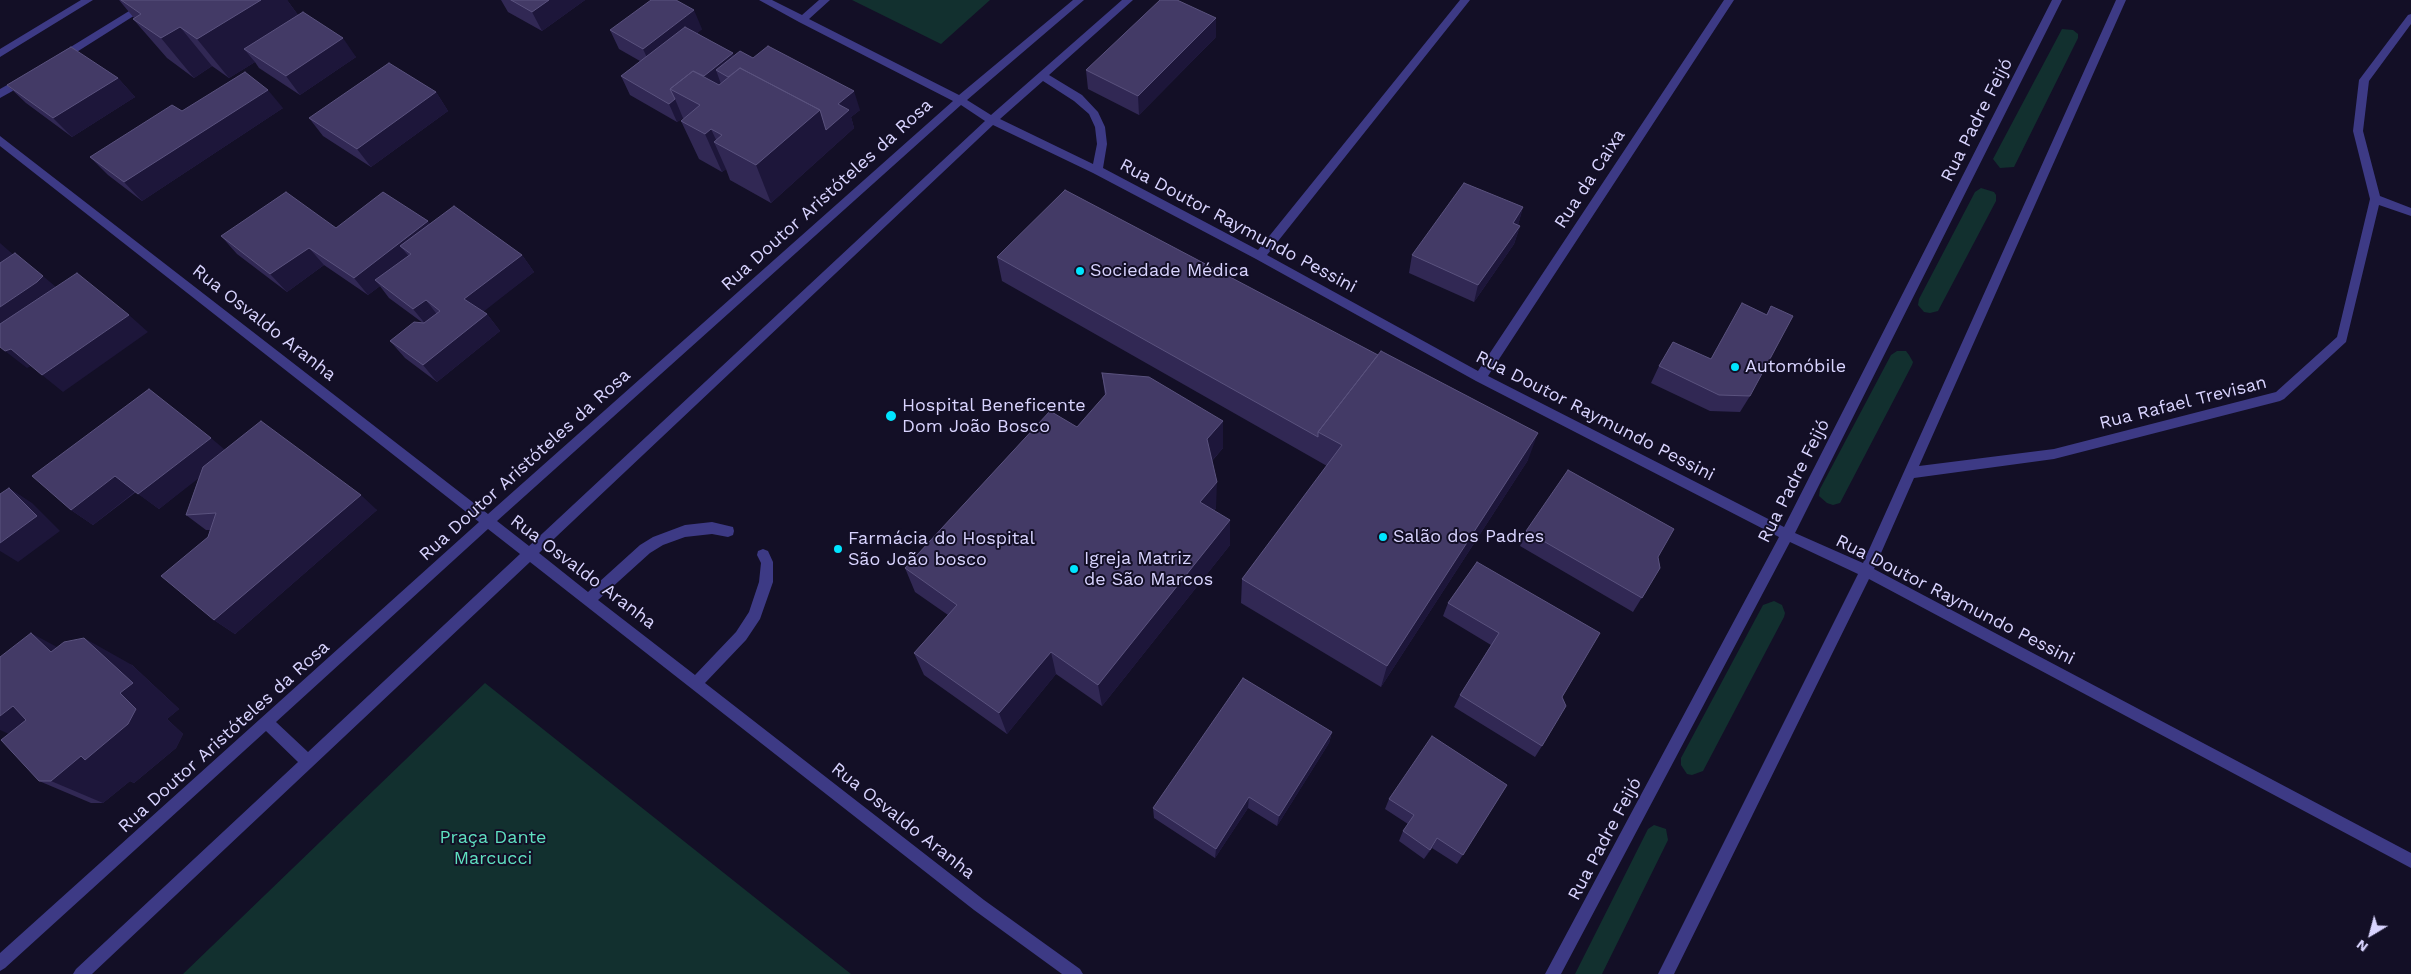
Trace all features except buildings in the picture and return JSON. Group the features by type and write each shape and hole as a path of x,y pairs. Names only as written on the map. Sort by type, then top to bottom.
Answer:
{"street":[{"path":"0,54 88,0"},
{"path":"49,64 154,0"},
{"name":"Rua Doutor Raymundo Pessini","path":"764,0 960,100 992,120 1097,170 1260,256 1480,378 1787,535 1866,571 2411,861"},
{"path":"802,20 826,0"},
{"name":"Rua Doutor Aristóteles da Rosa","path":"0,963 487,522 960,100 1078,0"},
{"path":"81,974 992,120 1128,0"},
{"path":"1260,256 1465,0"},
{"name":"Rua da Caixa","path":"1480,378 1729,0"},
{"name":"Rua Padre Feijó","path":"1553,974 1787,535 2057,0"},
{"path":"1666,974 1866,571 2121,0"},
{"name":"Rua Rafael Trevisan","path":"1909,473 2054,454 2280,396 2342,339 2374,199 2358,131 2364,80 2411,17"},
{"path":"0,94 32,74"},
{"path":"1044,76 1078,98 1092,112 1100,127 1102,144 1097,170"},
{"name":"Rua Osvaldo Aranha","path":"0,140 980,905 1075,974"},
{"path":"2374,199 2411,212"},
{"path":"590,599 645,549 658,542 685,531 712,528 728,531"},
{"path":"696,683 741,636 755,615 766,582 767,562 764,555"},
{"path":"266,722 307,761"}],"green space":[{"path":"852,0 990,0 941,44"},
{"path":"2062,29 2073,30 2078,34 2078,38 2014,167 2000,168 1993,159"},
{"path":"1981,188 1994,192 1996,201 1938,311 1924,312 1918,305 1919,299 1975,192"},
{"path":"1897,351 1906,351 1913,362 1912,365 1840,503 1833,505 1827,503 1819,496 1820,489 1891,355"},
{"path":"1774,601 1782,605 1785,613 1784,617 1703,771 1692,775 1687,774 1681,765 1681,758 1763,605"},
{"name":"Praça Dante Marcucci","path":"485,683 851,974 183,974"},
{"path":"1654,825 1666,829 1668,840 1602,974 1575,974 1648,829"}],"place":[{"name":"Sociedade Médica","path":"1080,271"},
{"name":"Automóbile","path":"1735,367"},
{"name":"Hospital Beneficente Dom João Bosco","path":"891,416"},
{"name":"Salão dos Padres","path":"1383,537"},
{"name":"Farmácia do Hospital São João bosco","path":"838,549"},
{"name":"Igreja Matriz de São Marcos","path":"1074,569"}]}
